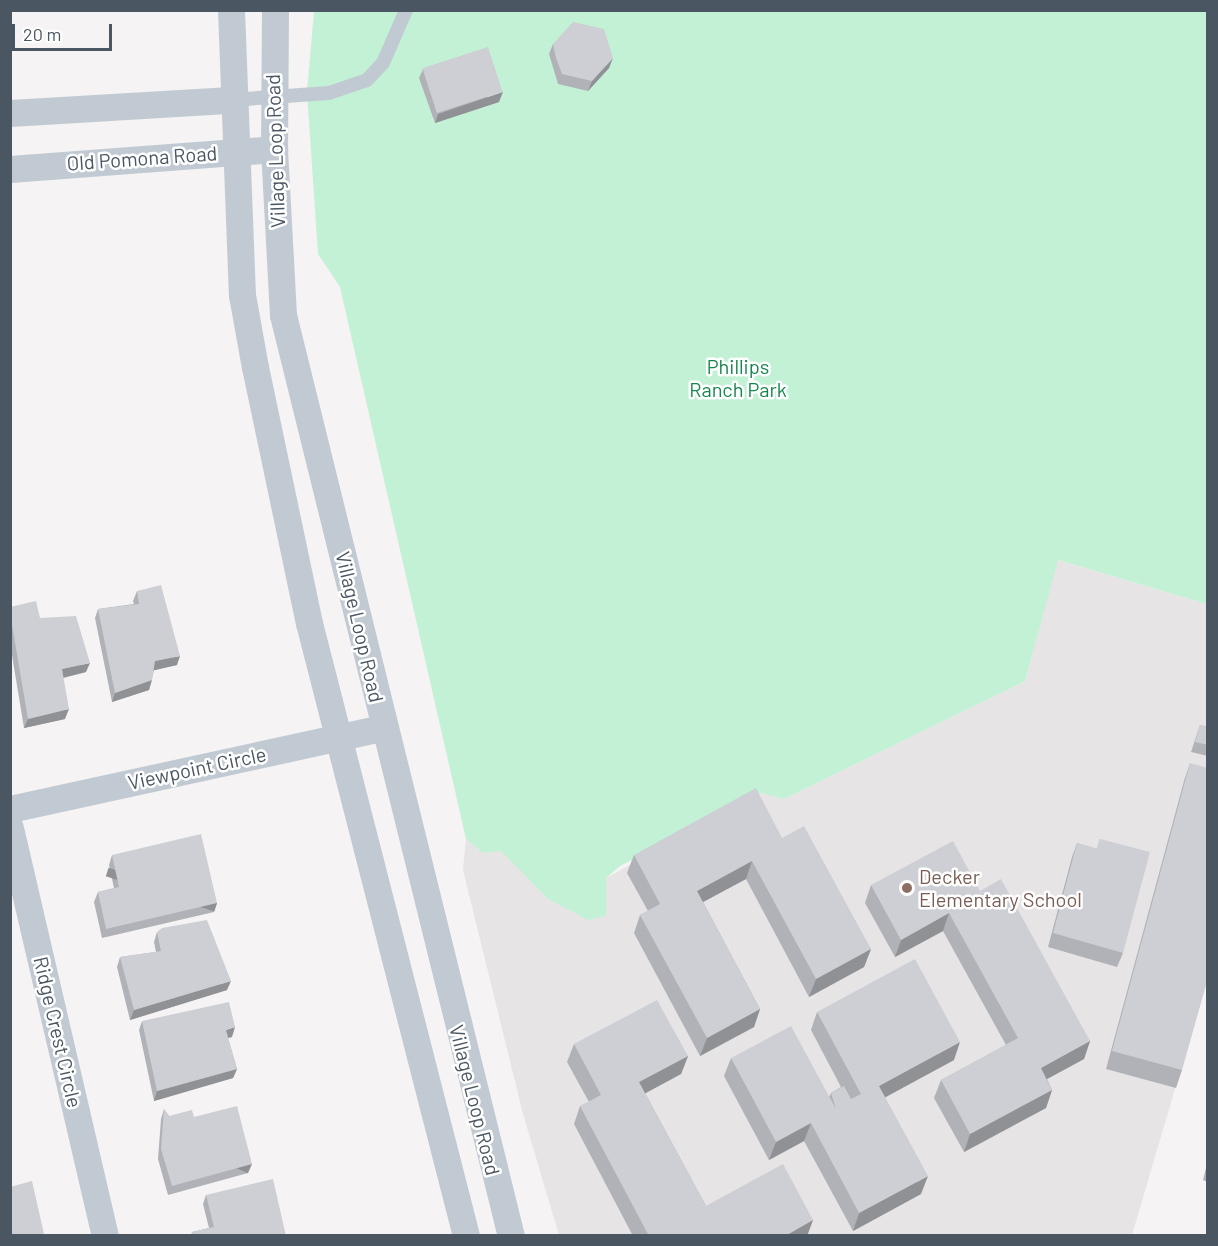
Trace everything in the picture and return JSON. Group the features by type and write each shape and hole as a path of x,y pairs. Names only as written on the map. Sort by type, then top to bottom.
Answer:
{"street":[{"name":"Village Loop Road","path":"231,10 231,100 242,295 253,357 339,737 466,1236"},
{"name":"Village Loop Road","path":"274,10 272,97 283,315 306,424 349,569 383,728 512,1236"},
{"path":"10,112 231,100"},
{"name":"Old Pomona Road","path":"10,169 274,149"},
{"name":"Viewpoint Circle","path":"10,809 383,728"},
{"name":"Ridge Crest Circle","path":"10,828 105,1236"}],"lane":[{"path":"231,100 329,93 367,80 383,63 406,10"}],"shaded area":[{"name":"Decker Elementary School","path":"1057,560 1207,604 1207,980 1132,1235 559,1235 523,1114 463,870 466,839 483,853 501,850 548,899 606,878 762,793 784,799 1025,681"}],"green space":[{"name":"Phillips Ranch Park","path":"314,11 1207,11 1207,604 1058,560 1025,681 784,799 761,793 620,866 606,878 606,916 588,920 548,899 501,851 483,853 466,839 340,287 318,254 307,92"}],"building":[{"path":"573,22 604,29 613,58 592,81 562,74 556,58 553,44"},
{"path":"488,47 503,92 437,113 422,68"},
{"path":"161,585 180,656 155,661 152,680 115,693 98,609 139,604 137,591"},
{"path":"36,601 40,618 76,616 90,663 62,669 69,709 28,719 10,607"},
{"path":"1200,725 1208,727 1208,745 1195,742"},
{"path":"1190,763 1208,768 1208,978 1182,1070 1112,1051"},
{"path":"756,788 782,838 804,826 871,949 816,979 752,861 697,891 760,1009 707,1038 640,915 660,904 634,855"},
{"path":"201,834 217,903 106,929 98,892 119,887 112,855"},
{"path":"1100,839 1150,852 1123,953 1053,933 1077,843 1097,849"},
{"path":"953,841 980,891 1001,879 1090,1041 1041,1068 1052,1090 970,1134 941,1080 1018,1038 949,913 901,940 871,885"},
{"path":"207,920 231,981 134,1010 120,957 161,951 157,932 162,928"},
{"path":"915,959 960,1042 879,1086 928,1176 859,1213 811,1123 776,1142 731,1058 791,1026 836,1109 831,1093 844,1086 851,1099 861,1094 817,1012"},
{"path":"657,1000 688,1056 639,1082 706,1206 783,1164 813,1220 785,1236 649,1236 580,1106 601,1095 574,1044"},
{"path":"229,1002 235,1027 226,1030 237,1069 157,1091 142,1021"},
{"path":"237,1106 252,1164 172,1186 161,1149 164,1109 169,1116 192,1110 194,1117"},
{"path":"273,1179 286,1236 193,1236 192,1232 214,1227 206,1195"},
{"path":"32,1181 44,1234 10,1236 10,1187"}],"place":[{"name":"Decker Elementary School","path":"907,888"}]}
